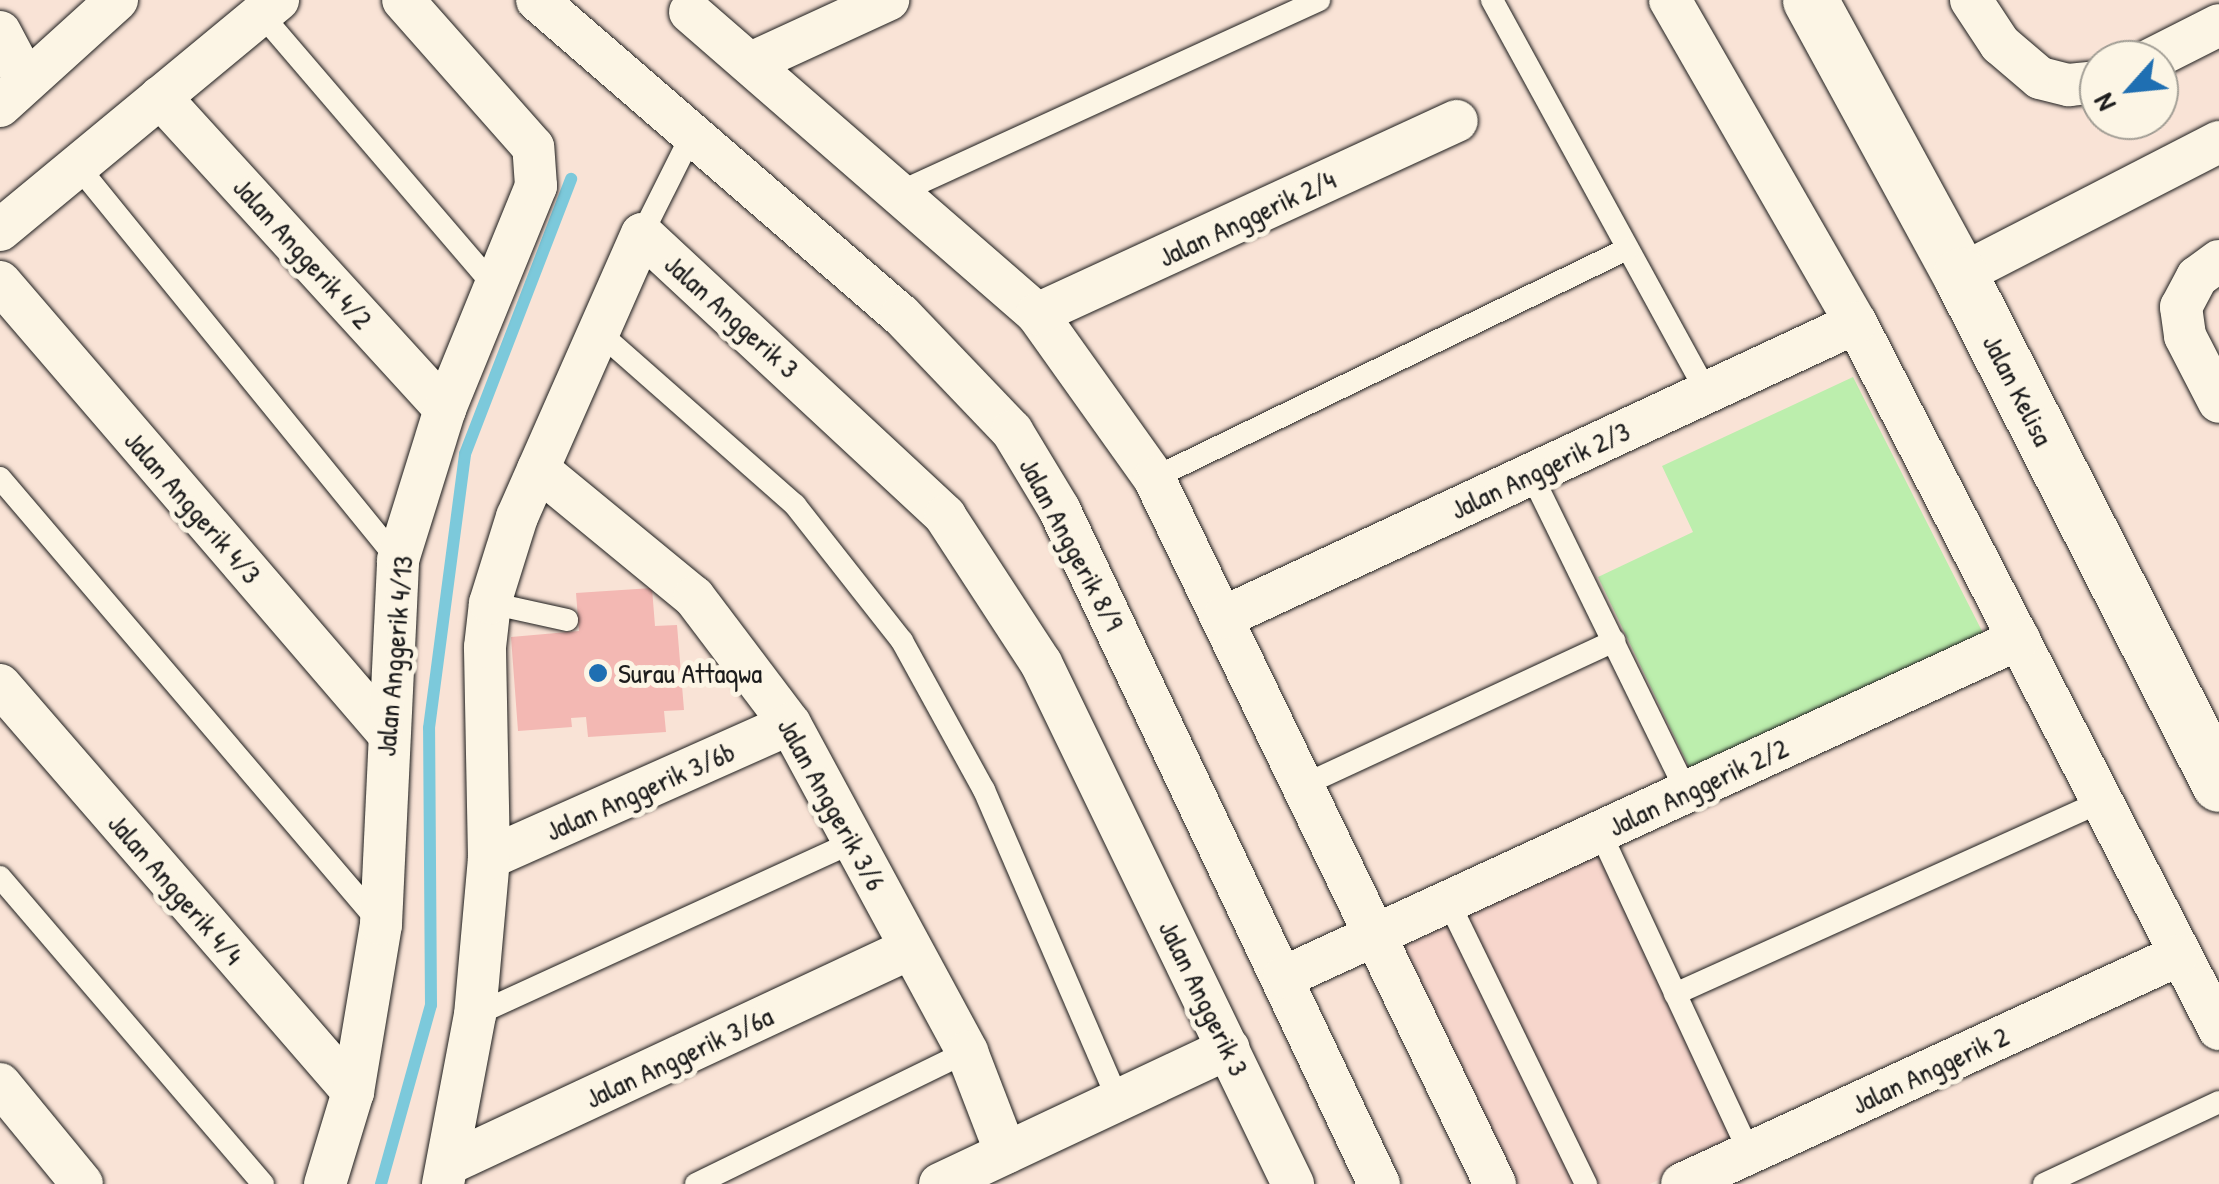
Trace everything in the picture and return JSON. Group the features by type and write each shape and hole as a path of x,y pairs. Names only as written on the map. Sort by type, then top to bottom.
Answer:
{"main road":[{"name":"Jalan Kelisa","path":"1810,0 1960,276 2219,784"}],"street":[{"path":"13,94 117,0"},
{"name":"Jalan Anggerik 4/13","path":"325,1184 354,1092 381,924 386,731 398,560 445,408 536,186 533,147 402,0"},
{"name":"Jalan Anggerik 8/9","path":"536,0 690,138 901,316 1012,432 1059,508 1379,1184"},
{"path":"753,62 888,0"},
{"path":"1670,0 1856,323 2177,956 2219,1029"},
{"path":"1971,0 2000,44 2040,78 2079,85"},
{"path":"690,6 1037,314 1154,478 1306,784 1495,1184"},
{"path":"0,230 270,7"},
{"path":"2179,45 2219,25"},
{"path":"0,32 13,94"},
{"name":"Jalan Anggerik 4/2","path":"160,97 445,408"},
{"name":"Jalan Anggerik 2/4","path":"1037,314 1457,121"},
{"path":"1960,276 2219,142"},
{"name":"Jalan Anggerik 3","path":"446,1174 476,1015 489,858 484,647 490,602 538,469 642,234 945,516 1041,663 1229,1048 1282,1180"},
{"path":"2219,261 2197,277 2181,307 2185,336 2219,402"},
{"name":"Jalan Anggerik 4/3","path":"0,282 386,731"},
{"name":"Jalan Anggerik 2/3","path":"1224,618 1856,323"},
{"name":"Jalan Anggerik 3/6","path":"538,469 694,597 790,724 967,1052 1006,1152"},
{"name":"Jalan Anggerik 2/2","path":"1284,977 2018,639"},
{"name":"Jalan Anggerik 4/4","path":"0,685 354,1092"},
{"name":"Jalan Anggerik 3/6b","path":"489,858 790,724"},
{"name":"Jalan Anggerik 3/6a","path":"446,1174 910,949"},
{"name":"Jalan Anggerik 2","path":"1682,1184 2177,956"},
{"path":"940,1184 1229,1048"},
{"path":"0,1084 82,1184"}],"lane":[{"path":"900,192 1319,0"},
{"path":"1492,0 1707,393"},
{"path":"270,7 493,284"},
{"path":"642,234 690,138"},
{"path":"76,164 398,560"},
{"path":"1154,478 1627,249"},
{"path":"601,334 795,505 902,641 984,790 1117,1098"},
{"path":"1532,474 1687,793"},
{"path":"0,478 381,924"},
{"path":"490,602 566,620"},
{"path":"1306,784 1614,641"},
{"path":"1676,994 2100,802"},
{"path":"1600,832 1750,1153"},
{"path":"476,1015 855,841"},
{"path":"0,877 263,1184"},
{"path":"1449,903 1586,1184"},
{"path":"696,1184 967,1052"},
{"path":"2044,1184 2219,1102"}],"shaded area":[{"path":"1614,844 1755,1133 1650,1184 1472,1184 1366,965"}],"green space":[{"path":"1853,377 1984,635 1691,771 1598,577 1693,532 1662,466"}],"building":[{"name":"Surau Attaqwa","path":"652,588 655,626 677,625 684,710 664,711 666,732 588,737 586,717 571,718 572,727 518,731 511,637 579,631 576,593"}],"waterway":[{"path":"381,1184 431,1005 429,728 465,454 571,179"}],"place":[{"name":"Surau Attaqwa","path":"598,673"}]}
